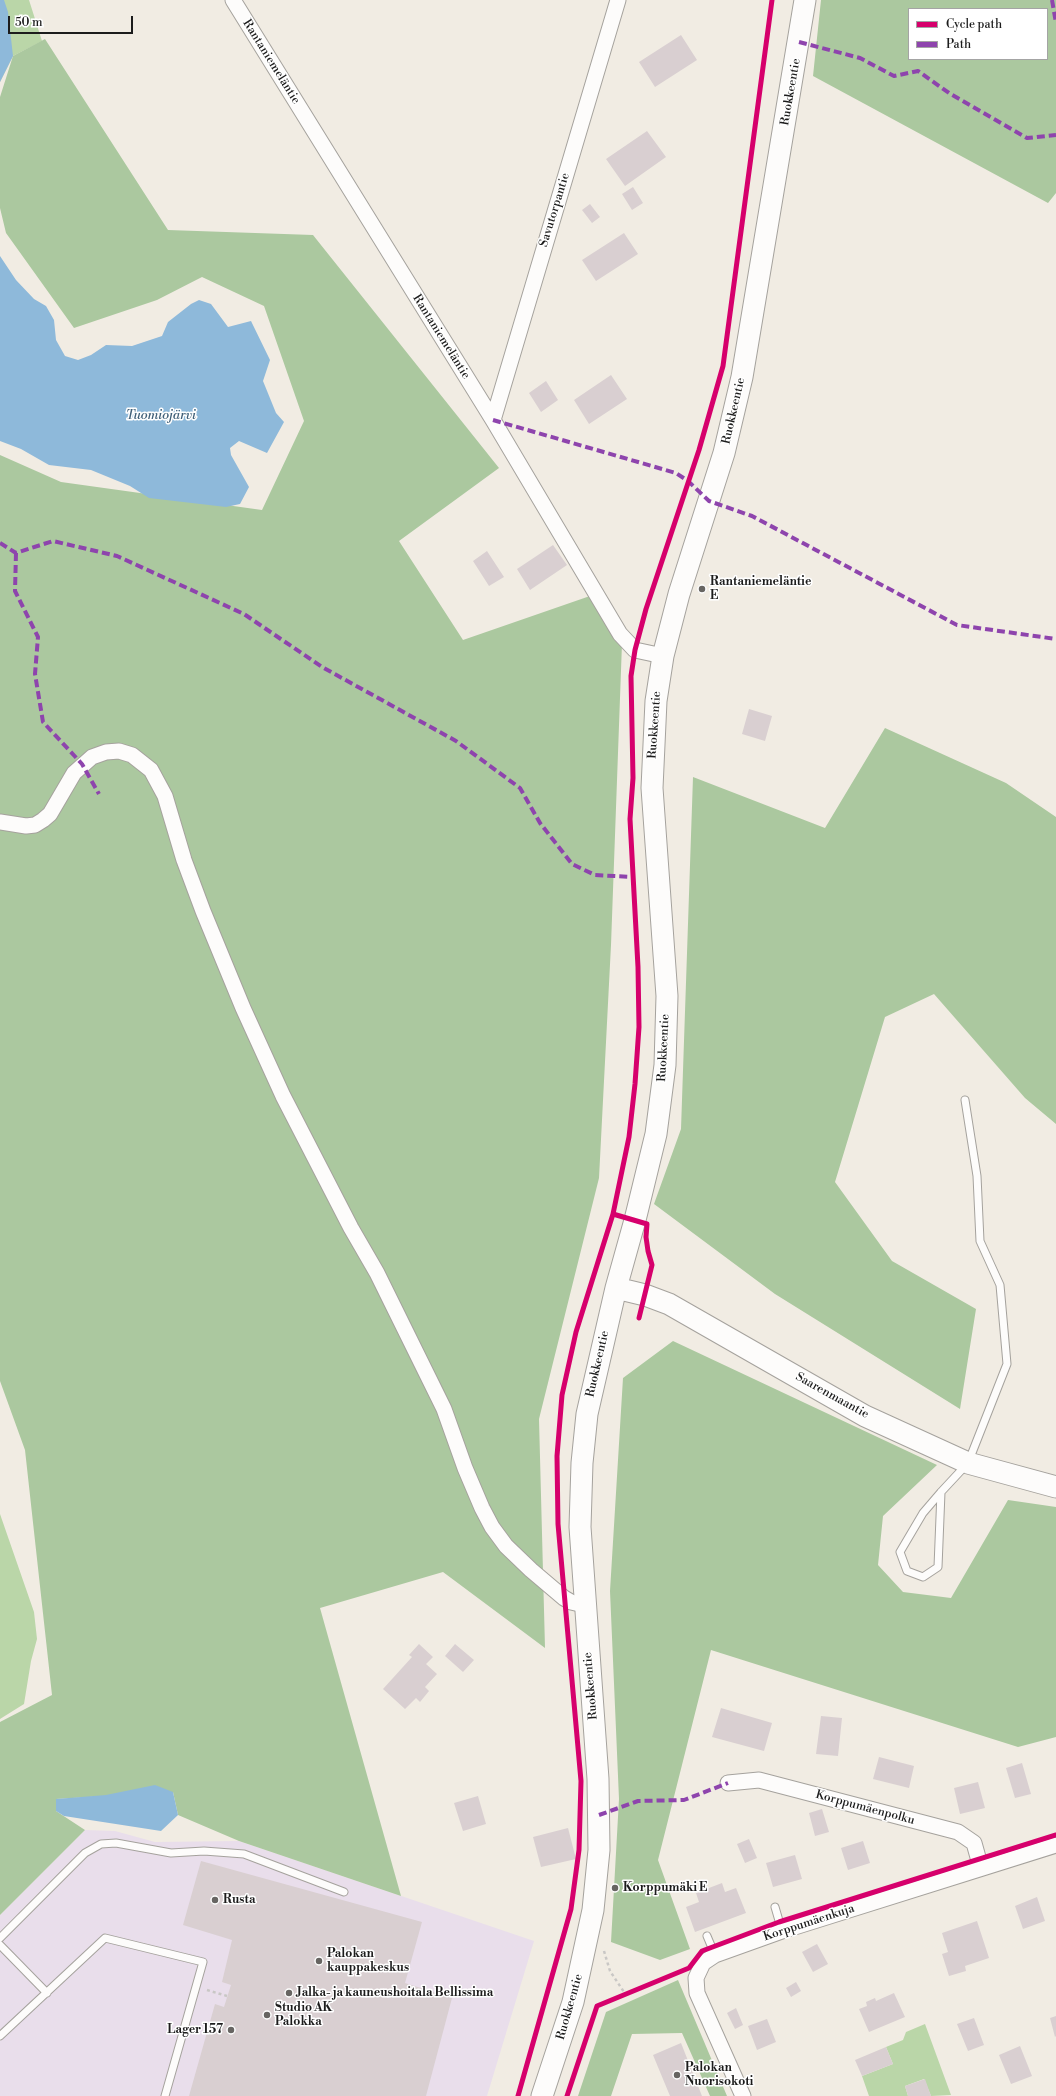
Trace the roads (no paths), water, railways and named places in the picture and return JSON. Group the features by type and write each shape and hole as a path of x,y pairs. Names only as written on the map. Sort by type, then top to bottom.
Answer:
{"street":[{"name":"Rantaniemeläntie","path":"233,0 493,420 620,634 636,650 663,656"},
{"name":"Savutorpantie","path":"493,420 618,0"},
{"name":"Ruokkeentie","path":"542,2096 573,2002 593,1910 599,1850 598,1779 584,1605 580,1527 582,1463 587,1414 616,1288 635,1220 656,1134 665,1065 667,996 652,788 654,724 663,656 679,594 724,453 742,377 806,0"},
{"path":"0,822 26,826 35,825 43,820 50,814 74,773 92,757 106,752 132,754 152,770 165,796 182,853 200,904 243,1008 283,1096 351,1228 377,1273 444,1409 465,1468 482,1508 492,1527 506,1546 531,1570 564,1598 571,1602 584,1605"},
{"name":"Saarenmaantie","path":"616,1288 645,1295 669,1304 865,1416 968,1463 1056,1487"},
{"name":"Korppumäenpolku","path":"728,1783 760,1780 958,1832 974,1843 981,1868"},
{"name":"Korppumäenkuja","path":"743,2096 697,1993 696,1978 703,1963 715,1955 782,1931 1056,1845"}],"lane":[{"path":"941,1492 938,1567 923,1577 907,1570 900,1552 923,1513 941,1492 968,1463 1007,1364 1000,1285 980,1240 977,1176 965,1100"},
{"path":"0,1938 85,1853 101,1844 116,1843 171,1853 204,1851 244,1854 344,1892"},
{"path":"775,1907 782,1931"},
{"path":"707,1936 715,1955"},
{"path":"0,2036 105,1938 203,1962 166,2096"},
{"path":"0,1945 47,1993"}],"water":[{"path":"0,0 4,0 8,12 13,56 0,82"},
{"name":"Tuomiojärvi","path":"0,256 16,280 34,299 46,306 54,320 56,340 65,356 78,360 91,355 106,345 132,346 162,336 168,322 191,304 199,300 211,304 228,327 251,321 270,360 263,381 276,413 284,422 267,453 239,441 230,448 231,455 249,487 240,504 226,507 149,498 130,486 91,470 49,465 21,449 0,441"},
{"path":"155,1785 173,1792 178,1815 161,1831 64,1816 56,1811 56,1799 106,1795"}],"place":[{"name":"Rantaniemeläntie E","path":"702,589"},
{"name":"Korppumäki E","path":"615,1888"},
{"name":"Rusta","path":"215,1900"},
{"name":"Palokan kauppakeskus","path":"319,1961"},
{"name":"Jalka- ja kauneushoitala Bellissima","path":"289,1993"},
{"name":"Studio AK Palokka","path":"267,2015"},
{"name":"Lager 157","path":"231,2030"},
{"name":"Palokan Nuorisokoti","path":"677,2075"}]}
